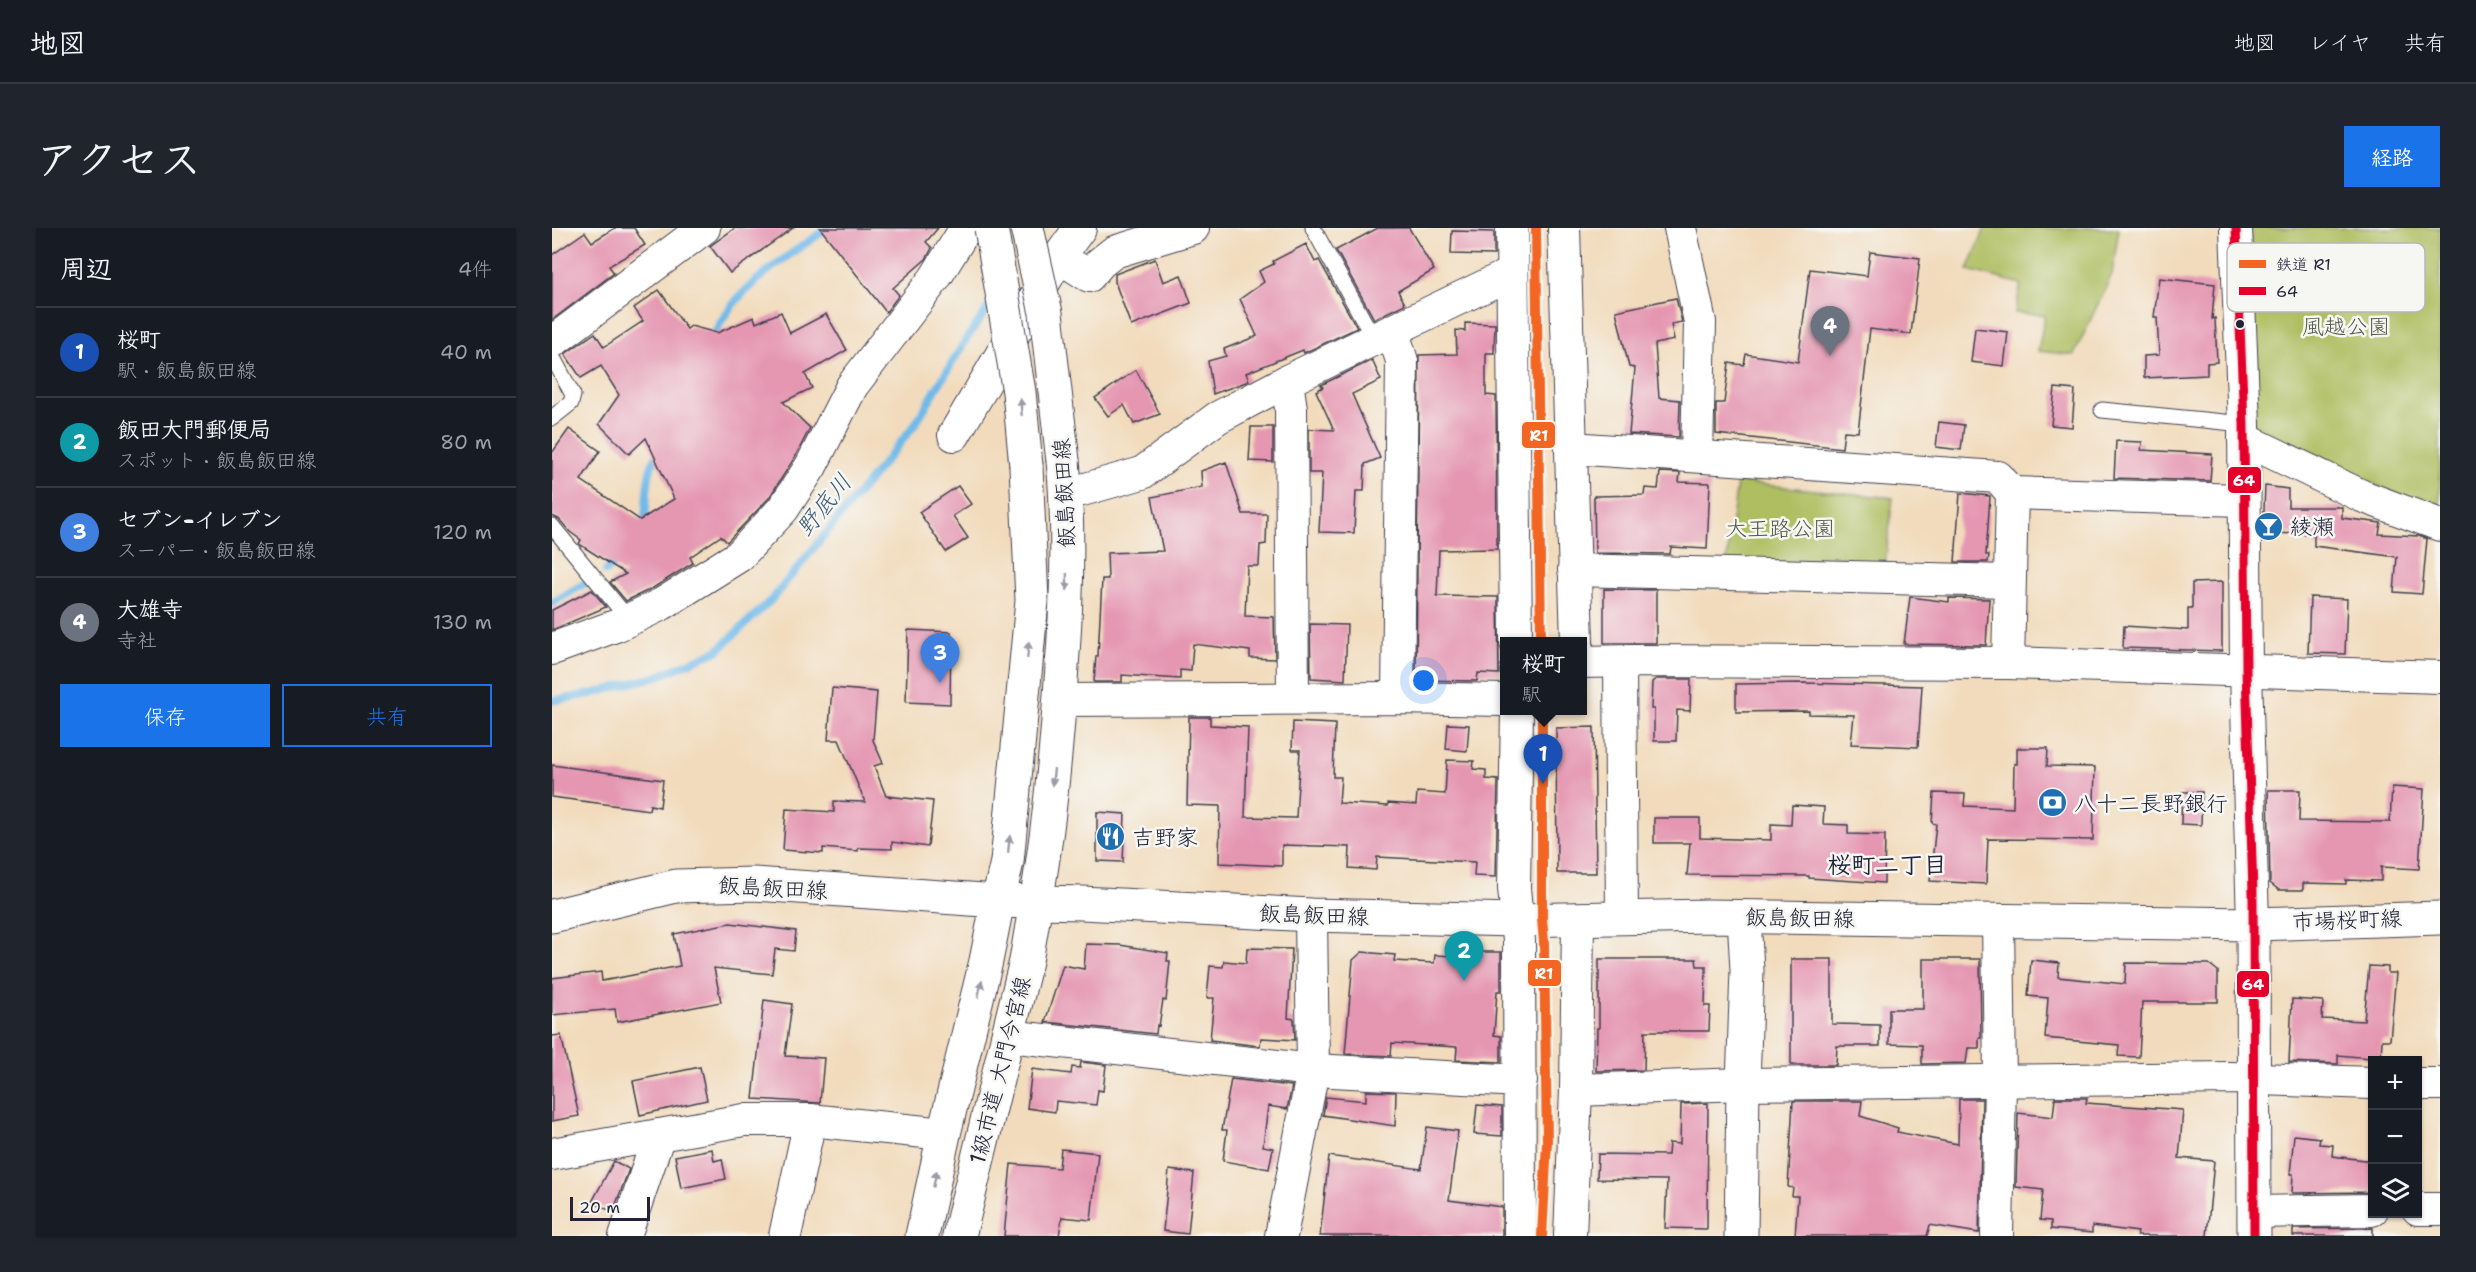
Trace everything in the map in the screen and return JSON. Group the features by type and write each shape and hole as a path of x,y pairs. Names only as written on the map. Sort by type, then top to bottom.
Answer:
{"main road":[{"name":"飯島飯田線","path":"991,228 1019,392 1026,466 1032,601 1007,862 998,901"},
{"name":"飯島飯田線","path":"1027,228 1046,313 1065,476 1068,595 1055,762 1036,903"},
{"name":"飯島飯田線","path":"552,916 676,886 754,884 998,901 1311,915 1516,920 1744,917 2253,924"},
{"path":"922,1236 998,901"},
{"name":"1級市道 大門今宮線","path":"959,1236 1026,961 1036,903"},
{"path":"1741,1236 1747,970 1744,917"},
{"name":"市場桜町線","path":"2253,924 2440,918"},
{"path":"2253,924 2254,1224"}],"street":[{"path":"552,342 704,228"},
{"path":"552,649 629,620 662,604 739,556 783,509 811,466 852,386 935,278 966,228"},
{"path":"954,435 1059,257 1080,228"},
{"path":"1059,257 1089,276 1114,252 1193,228"},
{"path":"1512,228 1516,637"},
{"path":"1564,228 1577,637"},
{"path":"1680,228 1700,322 1697,456"},
{"path":"2236,228 2237,243"},
{"path":"1065,476 1082,490 1142,473 1217,418 1287,381 1512,273"},
{"path":"2239,312 2244,431 2246,670 2253,924"},
{"path":"1384,336 1401,361 1398,698"},
{"path":"1287,381 1291,409 1293,698"},
{"path":"2244,431 2362,496 2440,525"},
{"path":"1571,448 1998,477 2012,493 2008,581 2008,663"},
{"path":"2012,493 2243,500"},
{"path":"1574,570 2008,581"},
{"path":"1587,662 2008,663 2440,677"},
{"path":"1620,662 1622,917"},
{"path":"1060,700 1293,698 1500,700"},
{"path":"1517,715 1516,920 1519,941 1521,1080 1520,1236"},
{"path":"1281,1236 1313,1070 1311,915"},
{"path":"1570,1236 1576,1090 1578,919"},
{"path":"1997,1236 2000,1082 1998,920"},
{"path":"1007,1036 1313,1070 1521,1080"},
{"path":"1576,1090 1743,1084 2230,1078 2368,1083"},
{"path":"2422,1084 2440,1084"},
{"path":"552,1154 744,1120 810,1120 944,1134"},
{"path":"784,1236 810,1120"},
{"path":"625,1236 659,1135"},
{"path":"2422,1209 2440,1209"},
{"path":"2254,1224 2368,1211"}],"lane":[{"path":"1313,228 1384,336"},
{"path":"552,356 573,395 571,403 552,418"},
{"path":"2102,410 2244,431"},
{"path":"552,526 629,620"}],"green space":[{"path":"1985,228 2119,228 2112,274 2074,355 2038,351 2045,315 2015,313 2021,284 1968,270"},
{"name":"風越公園","path":"2250,228 2440,228 2440,512 2330,466 2253,425 2251,312 2425,312 2425,243 2250,243"},
{"name":"大王路公園","path":"1737,482 1893,498 1884,573 1726,567"}],"building":[{"path":"615,228 634,228 645,245 609,266 614,273 552,320 552,255 585,232 592,242"},
{"path":"735,228 793,228 730,273 710,246"},
{"path":"820,228 938,228 926,242 932,248 926,259 893,288 899,295 886,312"},
{"path":"1378,228 1409,228 1434,270 1398,291 1405,304 1374,319 1336,250"},
{"path":"1452,231 1494,232 1494,255 1451,254"},
{"path":"1306,244 1315,262 1319,260 1357,328 1304,353 1303,350 1246,373 1249,381 1213,394 1208,361 1226,356 1224,349 1257,336 1240,299 1264,282 1259,271"},
{"path":"1870,252 1920,258 1911,334 1870,329 1858,432 1844,431 1842,448 1716,434 1716,403 1724,403 1729,363 1744,365 1746,354 1798,362 1810,269 1867,276"},
{"path":"1155,259 1163,282 1181,275 1191,303 1131,326 1115,282 1115,274"},
{"path":"2159,278 2215,284 2212,319 2215,318 2217,362 2207,363 2207,375 2144,378 2144,356 2159,355 2157,317 2154,317"},
{"path":"659,290 687,329 691,326 717,333 754,317 756,323 781,312 790,333 826,314 847,350 805,374 812,388 783,402 810,428 769,498 727,542 721,536 690,557 693,563 653,588 626,601 610,582 626,574 579,544 581,540 570,532 559,519 552,516 552,453 569,429 600,451 581,480 640,520 674,499 646,438 629,454 599,424 619,395 601,366 581,378 565,354 595,333 604,347 643,321 634,308"},
{"path":"1676,298 1682,322 1671,324 1674,340 1655,344 1659,398 1680,400 1679,437 1629,434 1635,368 1629,367 1616,311"},
{"path":"1465,323 1495,324 1494,353 1486,353 1486,395 1496,396 1497,549 1439,550 1437,596 1498,597 1499,674 1478,673 1477,681 1416,680 1419,355 1457,354 1456,330 1465,331"},
{"path":"1975,328 2008,332 2004,366 1971,362"},
{"path":"1372,360 1381,380 1352,394 1380,458 1365,464 1364,491 1356,491 1354,533 1319,532 1322,473 1309,473 1309,429 1334,430 1316,391 1323,387 1321,385"},
{"path":"1136,370 1160,414 1134,424 1124,405 1108,416 1095,398"},
{"path":"2055,388 2075,390 2072,427 2051,425"},
{"path":"1939,422 1964,425 1961,450 1936,447"},
{"path":"1251,427 1273,427 1273,462 1249,461"},
{"path":"2116,441 2142,442 2141,450 2212,454 2210,481 2114,478"},
{"path":"1226,462 1243,514 1267,514 1266,544 1260,545 1259,566 1247,566 1245,616 1274,617 1275,659 1250,658 1250,651 1193,644 1191,671 1180,670 1180,679 1122,675 1122,682 1094,682 1096,656 1098,656 1102,579 1108,579 1107,553 1163,551 1152,497 1202,487 1201,471"},
{"path":"1660,472 1680,473 1679,482 1710,483 1707,549 1671,547 1670,554 1595,553 1594,496 1644,495 1645,488 1658,489"},
{"path":"958,486 971,504 953,516 968,538 946,552 919,512"},
{"path":"2265,486 2288,489 2288,507 2342,507 2342,518 2381,523 2379,534 2419,536 2427,539 2422,594 2394,592 2397,557 2314,546 2314,534 2263,533"},
{"path":"1960,493 1990,496 1986,555 1989,555 1988,562 1955,562"},
{"path":"2222,582 2222,651 2123,648 2124,626 2188,630 2188,608 2192,608 2192,583"},
{"path":"1604,589 1656,590 1656,643 1604,643"},
{"path":"592,590 606,607 552,630 552,610"},
{"path":"1910,597 1949,602 1949,598 1989,599 1986,645 1904,644"},
{"path":"2310,597 2347,599 2345,654 2308,653"},
{"path":"1310,624 1347,625 1345,680 1311,678"},
{"path":"908,630 951,632 950,704 906,702"},
{"path":"1656,679 1691,679 1690,711 1677,710 1676,741 1654,741 1654,709 1651,709 1652,682"},
{"path":"1736,684 1922,686 1918,747 1851,744 1854,715 1809,714 1809,711 1736,712"},
{"path":"832,688 877,692 873,740 883,763 874,766 886,796 933,801 928,847 892,842 892,849 858,848 858,851 823,848 823,853 783,850 786,809 834,812 834,801 865,802 839,740 828,740"},
{"path":"1189,717 1210,717 1210,725 1248,727 1245,817 1296,818 1300,750 1292,750 1293,722 1335,724 1333,777 1341,777 1339,803 1416,805 1417,792 1445,794 1447,760 1474,761 1473,769 1486,770 1486,779 1498,780 1496,877 1474,876 1475,862 1377,857 1376,870 1349,868 1350,847 1282,845 1282,866 1219,863 1220,806 1187,805"},
{"path":"1448,724 1469,725 1467,751 1446,749"},
{"path":"1594,727 1596,873 1557,873 1556,728"},
{"path":"2017,748 2048,748 2047,766 2095,767 2093,840 1988,839 1986,884 1930,881 1936,824 1932,823 1934,793 1965,794 1964,806 2013,808 2014,764 2017,764"},
{"path":"552,765 663,780 660,807 650,805 649,810 552,797"},
{"path":"2392,787 2424,789 2419,869 2381,867 2381,881 2346,880 2346,884 2303,883 2303,890 2279,890 2270,883 2268,790 2300,790 2299,821 2390,822"},
{"path":"2182,792 2202,792 2201,825 2181,824"},
{"path":"1792,805 1824,807 1823,824 1848,825 1848,834 1885,835 1884,883 1809,878 1809,876 1687,875 1690,843 1654,843 1654,818 1700,818 1700,838 1771,840 1771,824 1791,825"},
{"name":"吉野家","path":"1097,812 1125,814 1123,862 1097,861"},
{"path":"730,923 796,931 794,951 775,949 772,974 714,968 721,1002 617,1022 615,1009 552,1015 552,978 601,972 602,981 680,966 674,934"},
{"path":"1086,944 1120,945 1168,953 1167,961 1170,961 1166,1001 1163,1000 1156,1034 1045,1022 1063,965 1084,969"},
{"path":"1247,948 1292,949 1288,1018 1294,1019 1295,1040 1261,1038 1260,1046 1210,1040 1214,998 1207,998 1210,966 1223,967 1224,961 1246,963"},
{"path":"1362,952 1395,955 1394,961 1434,963 1435,955 1454,956 1454,952 1501,952 1501,991 1497,991 1494,1035 1501,1036 1501,1062 1456,1060 1457,1047 1392,1043 1391,1056 1345,1054 1353,960"},
{"path":"1599,959 1696,959 1697,966 1706,966 1705,1006 1710,1006 1709,1031 1645,1031 1644,1070 1596,1071 1597,1028 1599,1028"},
{"path":"1791,959 1832,959 1832,1024 1880,1025 1880,1046 1837,1046 1836,1065 1791,1065"},
{"path":"1923,959 1980,959 1981,1038 1979,1038 1979,1048 1968,1048 1966,1063 1922,1064 1922,1045 1889,1044 1889,1009 1923,1009"},
{"path":"2031,960 2059,963 2058,977 2125,984 2126,963 2209,964 2218,971 2218,1002 2142,1002 2139,1057 2118,1056 2119,1045 2045,1038 2048,998 2028,996"},
{"path":"2369,966 2388,967 2388,973 2396,973 2390,1040 2382,1040 2381,1056 2368,1058 2338,1055 2338,1064 2289,1062 2292,999 2323,1001 2322,1019 2364,1021"},
{"path":"764,1000 792,1004 785,1056 824,1058 820,1103 753,1099"},
{"path":"561,1035 579,1116 552,1121 552,1036"},
{"path":"1081,1062 1106,1065 1103,1091 1098,1090 1096,1105 1056,1101 1055,1112 1027,1108 1032,1069 1071,1074 1072,1067 1080,1068"},
{"path":"700,1067 707,1100 640,1115 633,1081"},
{"path":"1231,1079 1292,1086 1287,1109 1268,1106 1263,1146 1273,1148 1269,1169 1223,1161 1227,1130 1222,1130"},
{"path":"1366,1091 1396,1092 1395,1126 1323,1115 1326,1097 1366,1101"},
{"path":"2055,1098 2087,1098 2086,1103 2183,1110 2179,1158 2214,1161 2207,1236 2137,1236 2138,1232 2092,1226 2092,1233 2051,1229 2051,1221 2040,1220 2043,1190 2016,1187 2018,1113 2053,1117"},
{"path":"1959,1099 1982,1099 1979,1233 1930,1225 1927,1236 1795,1236 1798,1196 1792,1196 1793,1188 1788,1187 1793,1101 1862,1101 1860,1116 1898,1128 1897,1132 1958,1144"},
{"path":"1708,1103 1707,1229 1665,1228 1667,1180 1597,1179 1598,1154 1668,1155 1669,1143 1680,1144 1681,1104"},
{"path":"1477,1105 1502,1107 1502,1136 1474,1134"},
{"path":"1427,1127 1458,1131 1449,1200 1502,1207 1502,1236 1320,1236 1329,1156 1421,1169"},
{"path":"2294,1135 2320,1138 2319,1144 2333,1145 2332,1156 2368,1160 2368,1192 2292,1193 2293,1174 2290,1174"},
{"path":"712,1149 714,1161 722,1159 726,1179 681,1188 675,1156"},
{"path":"1061,1149 1098,1153 1091,1220 1062,1217 1059,1236 1004,1236 1011,1164 1059,1168"},
{"path":"614,1161 629,1169 613,1212 592,1202"},
{"path":"1169,1170 1194,1173 1188,1234 1163,1231"},
{"path":"2373,1228 2373,1236 2293,1236 2293,1229"}],"waterway":[{"path":"711,343 719,324 745,291 777,264 828,228"},
{"name":"野底川","path":"552,701 591,694 658,676 717,651 772,599 914,426 967,338 993,301"},
{"path":"644,526 649,476 661,449"},
{"path":"606,571 619,559"},
{"path":"552,603 587,582"}],"rail line":[{"name":"R1","path":"1536,228 1541,637"},
{"name":"R1","path":"1542,715 1542,919 1547,1142 1542,1236"}],"transit line":[{"name":"64","path":"2236,228 2237,243"},
{"name":"64","path":"2239,312 2244,424 2246,670 2253,892 2254,1236"}],"place":[{"name":"大雄寺","path":"1830,356"},
{"name":"綾瀬","path":"2269,526"},
{"name":"セブン-イレブン","path":"940,683"},
{"name":"桜町","path":"1543,784"},
{"name":"八十二長野銀行","path":"2053,803"},
{"name":"吉野家","path":"1111,837"},
{"name":"飯田大門郵便局","path":"1464,981"}],"district":[{"name":"桜町二丁目","path":"1887,865"}]}
